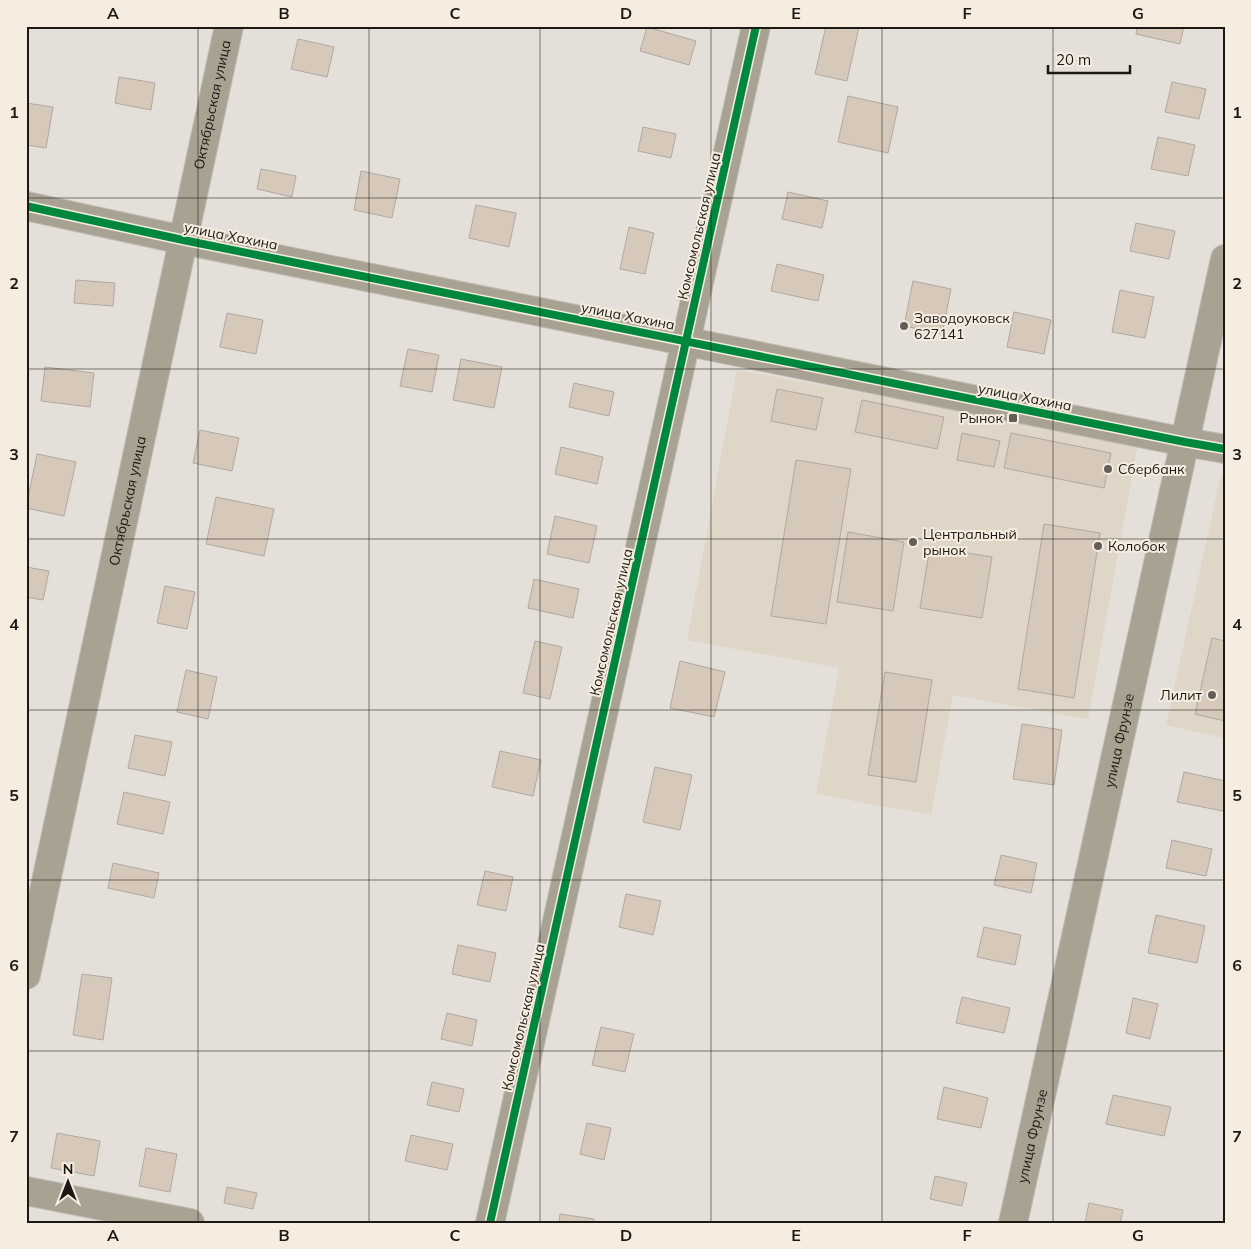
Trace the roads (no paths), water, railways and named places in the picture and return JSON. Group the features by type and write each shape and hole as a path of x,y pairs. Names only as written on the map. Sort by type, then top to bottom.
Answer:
{"street":[{"name":"Октябрьская улица","path":"26,975 229,26"},
{"name":"Комсомольская улица","path":"490,1223 756,26"},
{"name":"улица Хахина","path":"26,206 183,240 1225,449"},
{"name":"улица Фрунзе","path":"1013,1223 1225,260"},
{"path":"26,1191 190,1223"}],"place":[{"name":"Заводоуковск 627141","path":"904,326"},
{"name":"Рынок","path":"1013,418"},
{"name":"Сбербанк","path":"1108,469"},
{"name":"Центральный рынок","path":"913,542"},
{"name":"Колобок","path":"1098,546"},
{"name":"Лилит","path":"1212,695"}]}
